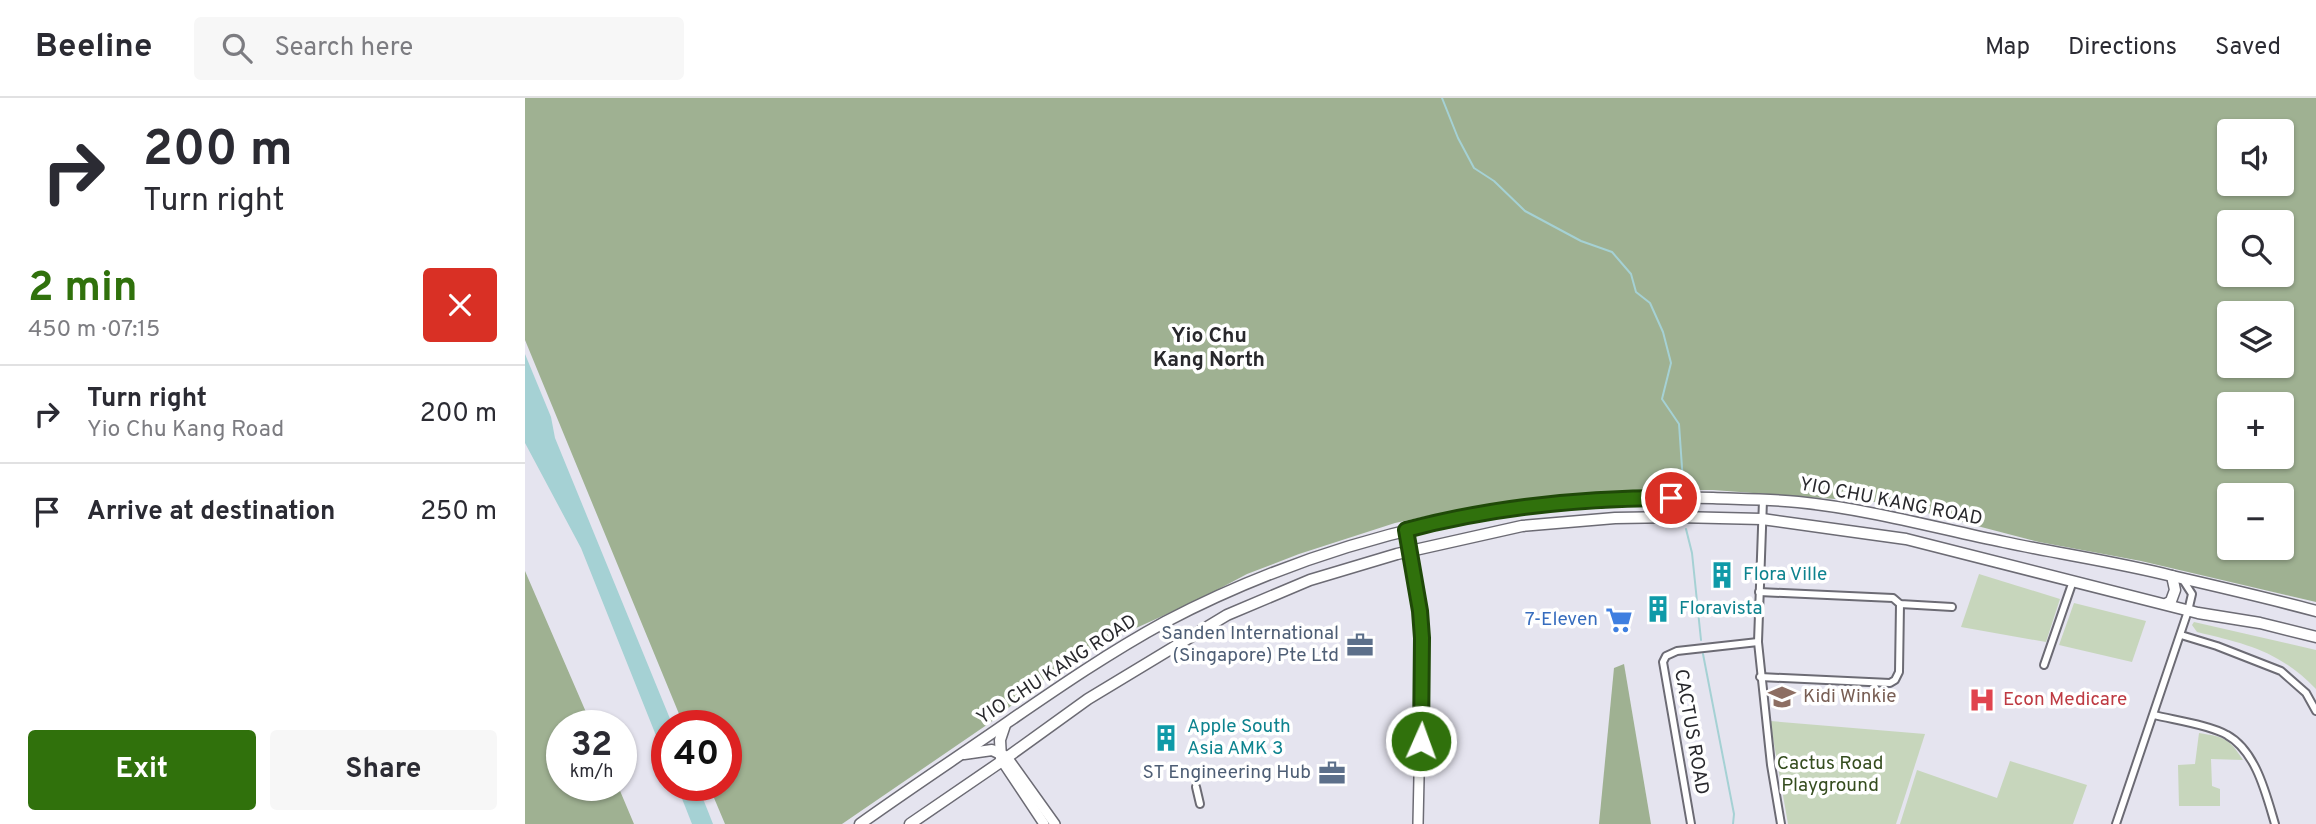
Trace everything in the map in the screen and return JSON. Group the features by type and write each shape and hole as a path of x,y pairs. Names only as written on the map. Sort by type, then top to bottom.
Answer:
{"main road":[{"name":"YIO CHU KANG ROAD","path":"860,824 1104,657 1167,621 1232,590 1316,557 1406,530 1520,507 1594,500 1680,498 1801,502 1888,516 2177,577 2316,611"},
{"name":"YIO CHU KANG ROAD","path":"910,824 1088,699 1227,615 1310,580 1410,550 1522,526 1602,519 1762,519 1906,539 2188,611 2260,623 2316,637"},
{"path":"2009,543 2003,547 2001,554 2002,559 2010,565"},
{"path":"2166,604 2171,601 2177,577"},
{"path":"1003,757 1000,740 1005,724"},
{"path":"960,754 984,750 1003,757"}],"street":[{"path":"1763,500 1758,642 1771,765 1781,824"},
{"path":"1406,530 1420,611 1423,652 1418,824"},
{"path":"2116,824 2188,611 2192,594 2177,577"},
{"path":"2045,665 2073,581"},
{"path":"1759,592 1893,598 1900,604 1952,607"},
{"path":"1760,677 1890,683 1899,672 1900,604"},
{"path":"2181,635 2281,671 2306,692 2316,711"},
{"name":"CACTUS ROAD","path":"1691,824 1663,662 1666,656 1677,651 1758,642"},
{"path":"2154,715 2225,733 2235,740 2249,756 2274,824"},
{"path":"1003,757 1044,824"},
{"path":"1003,757 1055,824"},
{"path":"1196,787 1200,804"}],"green space":[{"path":"1979,574 2060,599 2046,642 1961,627"},
{"path":"2074,603 2146,621 2132,662 2059,645"},
{"path":"2194,622 2316,650 2316,689 2275,657 2247,645 2197,632 2192,625"},
{"name":"Cactus Road Playground","path":"1770,721 1925,734 1896,824 1788,824"},
{"path":"2199,733 2225,740 2243,760 2211,759 2212,786 2220,789 2220,806 2179,806 2178,765 2195,764"},
{"path":"2010,761 2087,785 2073,824 1900,824 1917,770 1997,798"}],"shaded area":[{"path":"525,98 2316,98 2316,602 2141,561 2039,542 1889,503 1713,490 1550,496 1395,523 1247,574 1200,599 1092,648 1038,684 991,722 842,824 725,824 715,801 742,801 742,710 677,710 525,340"},
{"path":"525,354 551,417 555,438 666,710 651,710 651,723 581,548 525,443"},
{"path":"525,571 585,710 546,710 546,801 624,801 634,824 525,824"},
{"path":"1624,664 1651,824 1599,824 1614,668"},
{"path":"683,801 704,801 713,824 692,824"}],"waterway":[{"path":"1442,98 1474,168 1494,181 1525,211 1581,241 1612,252 1631,274 1636,292 1650,303 1663,332 1671,363 1662,399 1679,424 1683,482"},
{"path":"1686,529 1692,553 1701,640"},
{"path":"1703,654 1734,814 1733,824"}],"place":[{"name":"Flora Ville","path":"1722,575"},
{"name":"Floravista","path":"1658,609"},
{"name":"7-Eleven","path":"1619,620"},
{"name":"Sanden International (Singapore) Pte Ltd","path":"1360,645"},
{"name":"Kidi Winkie","path":"1782,697"},
{"name":"Econ Medicare","path":"1982,700"},
{"name":"Apple South Asia AMK 3","path":"1166,738"},
{"name":"ST Engineering Hub","path":"1332,773"}],"district":[{"name":"Yio Chu Kang North","path":"1209,348"}],"route":[{"path":"1421,741 1422,638 1406,530 1520,507 1594,500 1671,498"}]}
